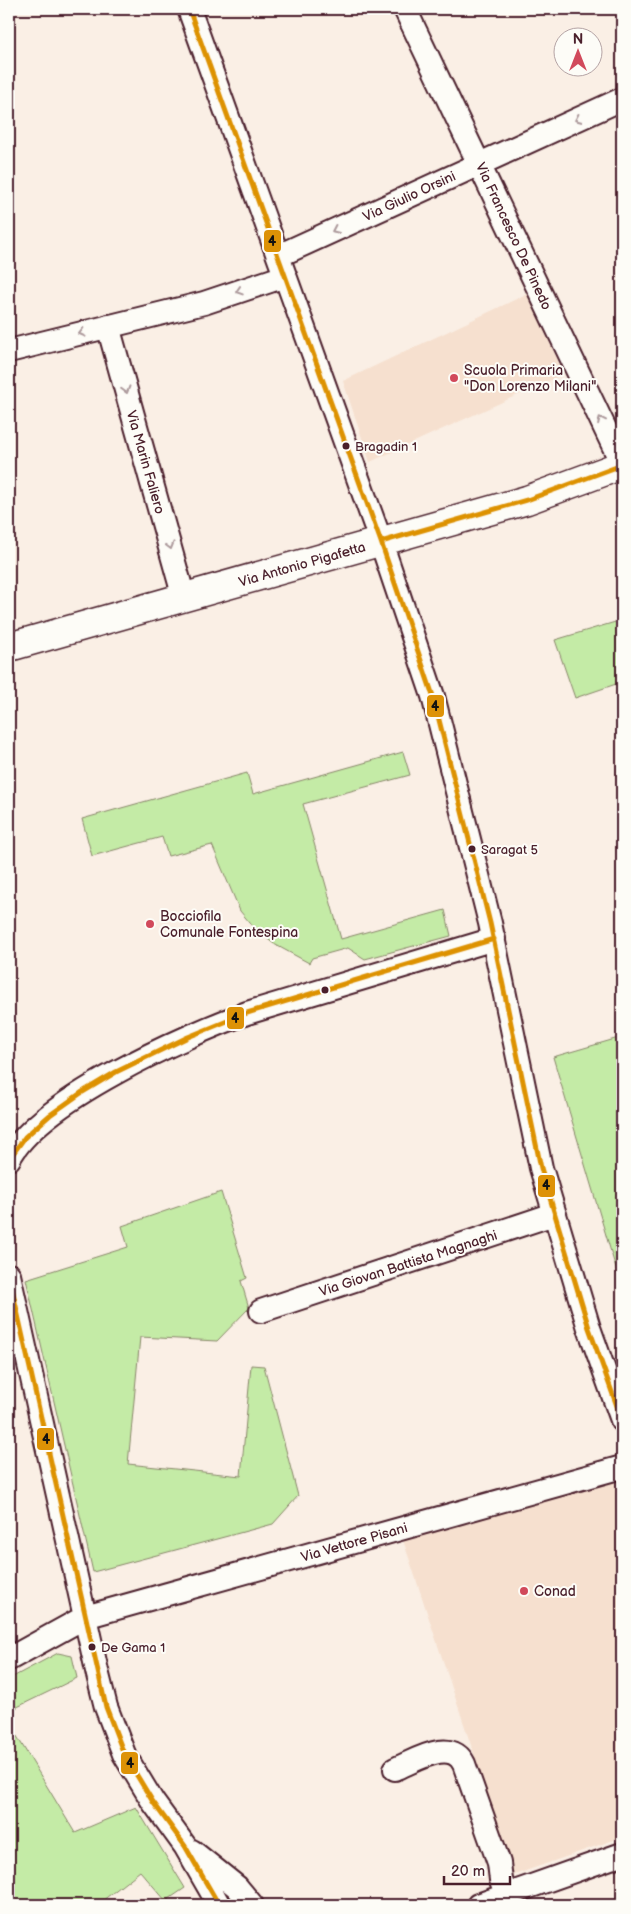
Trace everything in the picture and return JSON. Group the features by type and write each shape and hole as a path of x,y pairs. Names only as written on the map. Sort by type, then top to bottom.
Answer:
{"main road":[{"name":"Via Antonio Pigafetta","path":"9,647 527,500 622,464"}],"street":[{"path":"188,9 381,542 442,728 494,939 541,1168 589,1328 622,1420"},
{"name":"Via Francesco De Pinedo","path":"405,9 622,464"},
{"name":"Via Giulio Orsini","path":"9,348 204,303 282,266 479,164 622,99"},
{"name":"Via Marin Faliero","path":"108,326 184,598"},
{"path":"9,1158 25,1137 65,1104 139,1061 211,1026 247,1013 494,939"},
{"name":"Via Giovan Battista Magnaghi","path":"261,1311 554,1214"},
{"path":"9,1275 106,1707 124,1754 152,1802 186,1846 219,1905"},
{"name":"Via Vettore Pisani","path":"9,1659 85,1617 622,1467"},
{"path":"395,1769 441,1751 454,1752 458,1756 464,1764 497,1858 506,1895"},
{"path":"186,1846 236,1887 252,1905"},
{"path":"478,1905 622,1854"}],"shaded area":[{"name":"Scuola Primaria \"Don Lorenzo Milani\"","path":"527,294 564,374 370,462 343,381"},
{"path":"622,1476 622,1837 514,1875 401,1534"}],"green space":[{"path":"622,620 622,682 575,698 555,640"},
{"path":"403,752 410,775 303,804 341,939 445,910 451,936 365,959 348,948 312,958 309,963 274,944 255,929 240,911 212,845 168,856 162,837 92,856 82,819 247,773 253,794"},
{"path":"622,1037 622,1289 553,1057"},
{"path":"221,1192 247,1278 241,1281 249,1308 217,1341 140,1337 128,1464 241,1476 251,1365 264,1366 298,1496 273,1524 93,1572 26,1279 128,1247 122,1226"},
{"path":"58,1653 72,1656 77,1678 9,1711 9,1679"},
{"path":"9,1723 75,1833 136,1807 185,1888 166,1901 140,1871 97,1905 9,1905"}],"transit line":[{"name":"4","path":"189,9 381,542 433,696 490,923 541,1168 589,1328 622,1420"},
{"name":"4","path":"381,542 527,500 622,465"},
{"name":"4","path":"9,1159 25,1137 50,1115 81,1093 116,1072 188,1037 247,1013 494,939"},
{"name":"4","path":"9,1275 106,1707 124,1754 153,1802 185,1846 219,1905"}],"place":[{"name":"Scuola Primaria \"Don Lorenzo Milani\"","path":"454,378"},
{"name":"Bragadin 1","path":"346,446"},
{"name":"Saragat 5","path":"472,849"},
{"name":"Bocciofila Comunale Fontespina","path":"150,924"},
{"name":"Conad","path":"524,1591"},
{"name":"De Gama 1","path":"92,1647"}]}
